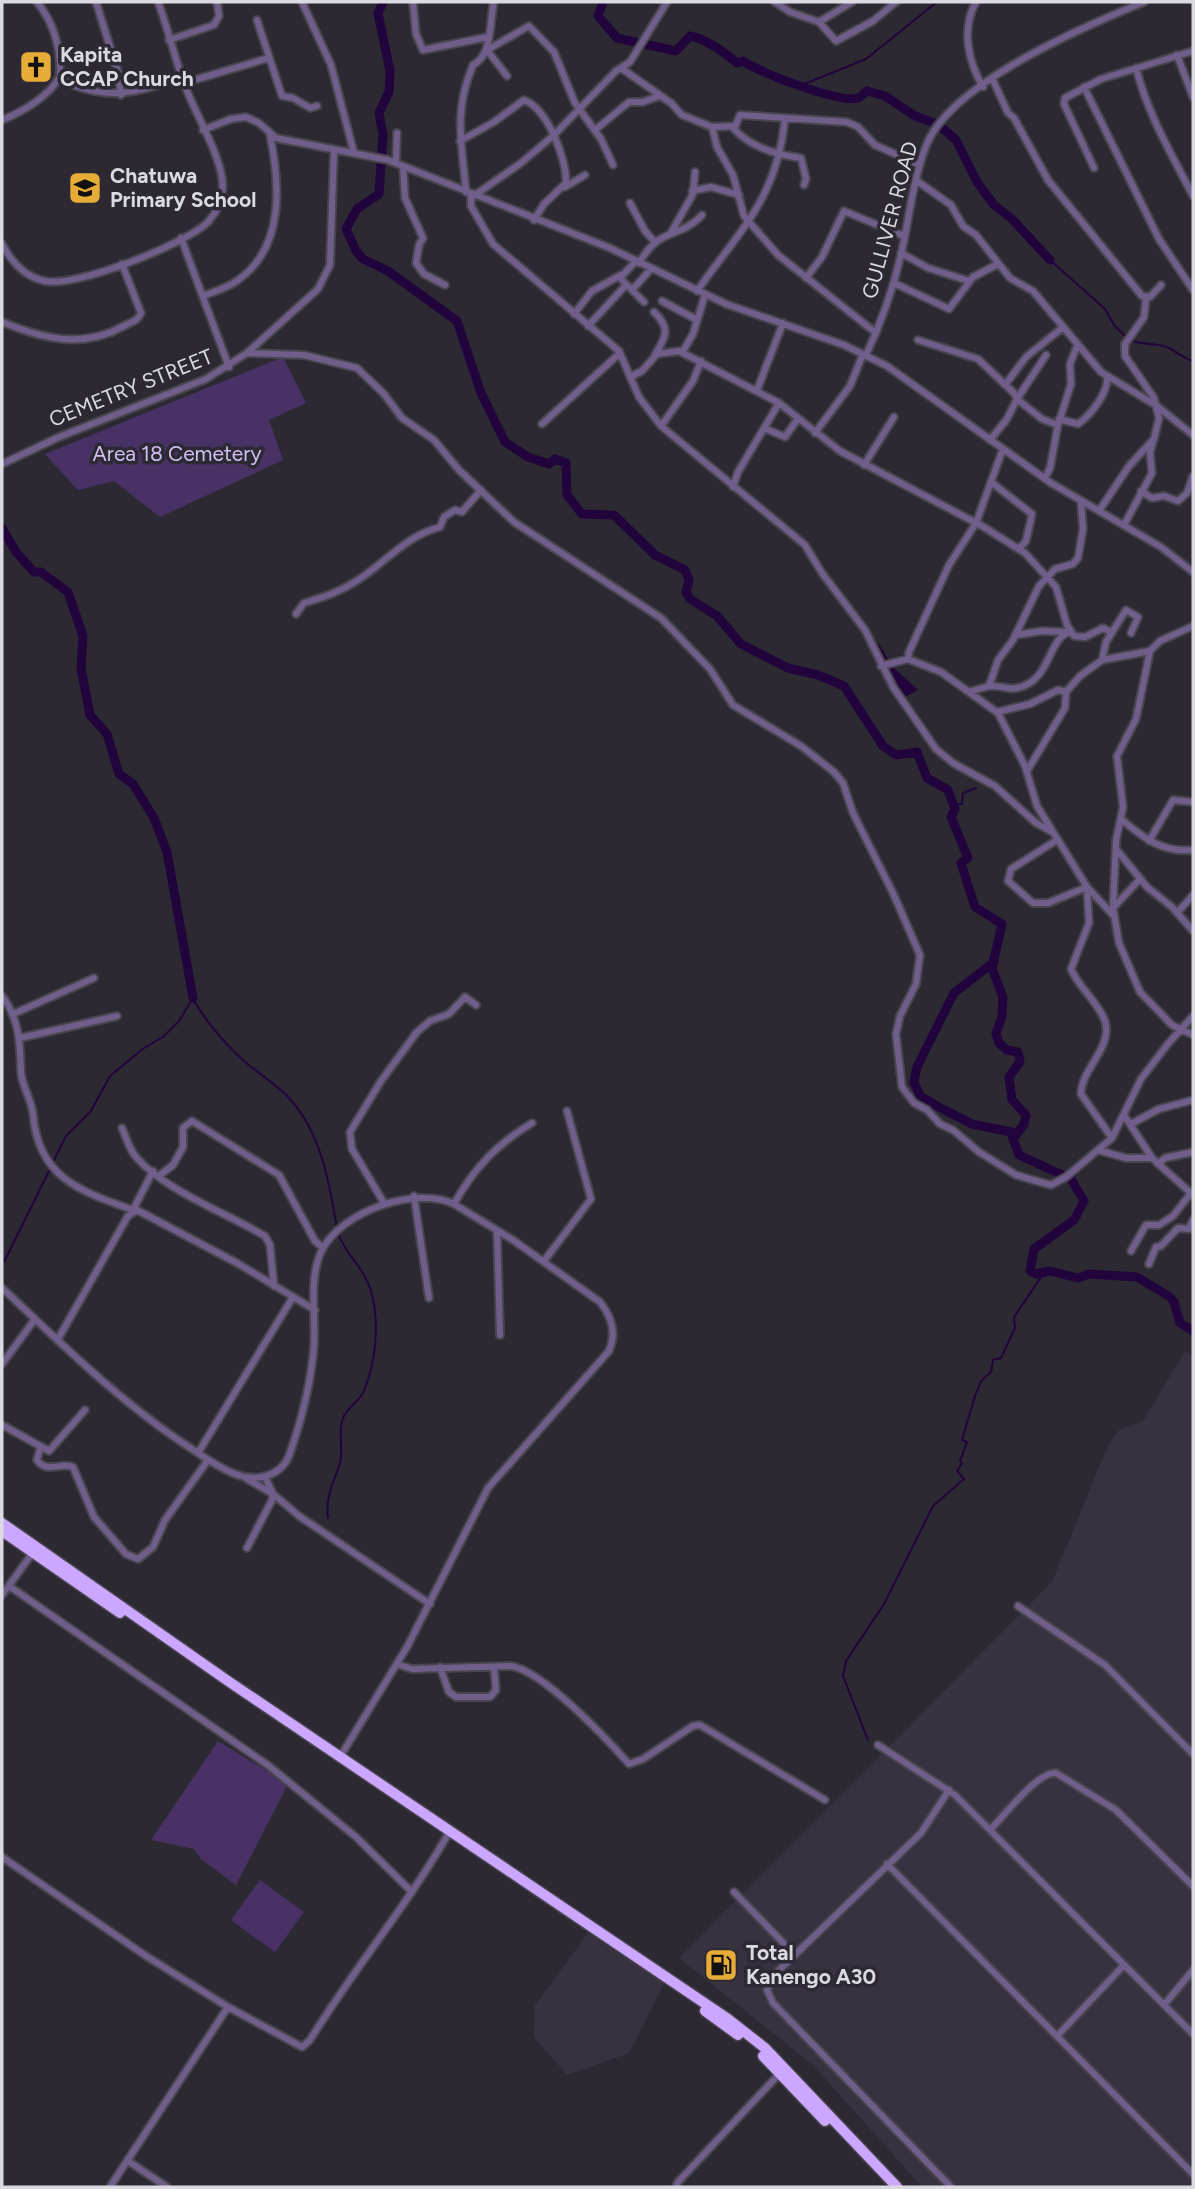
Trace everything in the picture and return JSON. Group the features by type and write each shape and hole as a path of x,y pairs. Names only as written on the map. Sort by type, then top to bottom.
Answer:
{"highway":[{"path":"2,1523 35,1550 447,1836 692,2001 749,2043 782,2070 888,2187"},
{"path":"2,1531 35,1550 744,2031 897,2187"}],"street":[{"path":"37,2 49,19 55,34 59,79"},
{"path":"96,2 118,72 121,95"},
{"path":"2,244 19,268 45,281 82,279 181,238 207,222 217,209 222,193 221,175 183,81 158,2"},
{"path":"169,40 214,25 219,16 217,2"},
{"path":"302,2 331,65 354,153"},
{"path":"413,2 416,34 424,50 488,37"},
{"path":"494,2 487,50 508,76"},
{"path":"471,193 516,167 580,111 635,57 667,2"},
{"path":"775,2 819,22 831,39 839,40 873,20 896,2"},
{"path":"819,22 852,2"},
{"path":"976,2 968,23 970,53 972,66 982,87"},
{"name":"GULLIVER ROAD","path":"815,433 850,387 876,333 894,283 920,165 934,131 955,108 993,80 1082,26 1144,2"},
{"path":"257,20 282,96 293,98 310,108 317,106"},
{"path":"613,165 596,130 580,111 554,52 529,26 522,27 487,50 480,61 473,65 466,80 459,117 460,141 471,193 471,206 493,244 544,285 620,354 643,404 661,426 805,545 864,630 881,666 936,749 953,763 995,786 1036,823 1052,832"},
{"path":"1094,168 1063,101 1084,87 1193,51"},
{"path":"1177,55 1193,97"},
{"path":"59,79 89,92 121,95 269,58"},
{"path":"621,68 671,103 687,118 712,127 734,126"},
{"path":"1136,68 1152,119 1168,154 1193,196"},
{"path":"2,120 22,111 59,79"},
{"path":"993,80 1007,113 1014,118 1048,180 1139,293 1146,298"},
{"path":"1084,87 1159,239 1193,290"},
{"path":"596,130 629,102 643,102 659,96"},
{"path":"460,141 494,122 524,100 539,113 554,135 567,168 565,187"},
{"path":"734,126 742,114 785,118 810,117 853,124 875,145 920,165"},
{"path":"203,130 242,116 256,121 270,135 388,160 638,262 705,295 865,354 887,366 1081,502 1161,547 1193,572"},
{"path":"697,291 750,222 770,183 780,155 785,118"},
{"path":"734,126 736,132 754,145 780,155 801,158 806,179 804,185"},
{"path":"712,127 714,140 732,171 742,213 773,251 876,333"},
{"path":"397,133 405,198 423,238 416,263 424,274 445,285"},
{"path":"203,296 240,279 264,250 279,198 270,135"},
{"name":"CEMETRY STREET","path":"2,463 59,436 206,379 229,367 318,289 327,277 330,265 334,150"},
{"path":"574,314 592,291 621,275 638,262 654,241 672,231 692,191 695,172"},
{"path":"534,220 544,204 585,175"},
{"path":"916,181 951,205 962,224 976,235 1010,278 1033,291 1077,346 1107,376 1157,406 1193,435"},
{"path":"692,191 711,187 739,195"},
{"path":"630,202 645,231 654,241"},
{"path":"806,278 822,257 844,211 905,236"},
{"path":"672,231 679,232 702,215"},
{"path":"181,238 229,367"},
{"path":"901,253 929,268 969,281"},
{"path":"2,322 47,338 69,341 103,337 139,318 141,313 122,264"},
{"path":"894,283 946,309 960,298 969,281 998,264"},
{"path":"588,326 651,269"},
{"path":"621,275 644,302"},
{"path":"1124,525 1153,471 1150,453 1159,418 1157,406 1125,356 1125,344 1144,317 1146,298 1161,285"},
{"path":"682,351 705,295"},
{"path":"662,302 697,320"},
{"path":"630,377 642,371 654,357 667,332 665,323 654,312"},
{"path":"757,390 783,323"},
{"path":"1005,385 1026,357 1062,328"},
{"path":"918,340 978,359 1017,399 1042,419 1076,424 1087,417 1107,385 1107,376"},
{"path":"1045,478 1050,468 1058,422 1071,384 1070,364 1077,346"},
{"path":"654,357 666,351 682,351 757,390 863,465 976,523 1019,549 1056,587 1070,632"},
{"path":"247,353 304,355 357,368 384,394 402,418 434,440 481,490 536,539 587,568 661,618 710,668 733,705 809,752 844,783 853,813 897,900 920,955 916,984 900,1016 896,1034 899,1073 907,1096 928,1110 940,1124 1006,1170 1040,1182 1057,1183 1112,1138 1141,1079 1193,1016"},
{"path":"542,424 620,354"},
{"path":"990,440 1007,419 1046,355"},
{"path":"661,426 693,381 701,361"},
{"path":"733,487 738,472 779,403"},
{"path":"863,465 894,417"},
{"path":"764,428 785,437 797,420"},
{"path":"1100,511 1129,466 1154,439"},
{"path":"908,659 949,565 976,523 1003,449"},
{"path":"1141,491 1152,498 1164,496 1175,502 1190,495 1193,475"},
{"path":"991,482 1032,514 1026,541 1019,549"},
{"path":"296,614 304,603 327,599 361,579 399,546 410,542 421,532 440,527 444,517 455,510 462,512 481,490"},
{"path":"989,686 998,660 1015,635 1035,592 1055,569 1073,564 1078,558 1083,530 1081,502"},
{"path":"1102,660 1111,632 1122,612 1131,611 1138,617 1130,633"},
{"path":"1027,771 1065,708 1066,692 1080,676 1102,660 1150,651 1166,638 1193,625"},
{"path":"1015,635 1042,631 1070,632 1079,638 1098,629 1111,632"},
{"path":"969,692 989,686 1015,688 1039,677 1061,636 1070,632"},
{"path":"1150,651 1136,719 1117,756 1121,819 1116,848 1113,908 1119,944 1140,992 1172,1025 1193,1035"},
{"path":"881,666 908,659 941,672 997,712 1027,771 1032,796 1052,832 1087,887 1114,916"},
{"path":"997,712 1030,704 1058,690 1066,692"},
{"path":"1149,841 1173,800 1193,802"},
{"path":"1121,819 1149,841 1177,852 1193,850"},
{"path":"1057,840 1011,869 1007,881 1032,903 1048,903 1087,887"},
{"path":"1116,848 1140,879 1193,931"},
{"path":"1113,908 1140,879"},
{"path":"1087,887 1089,923 1071,970 1099,1011 1106,1029 1103,1044 1082,1083 1081,1094 1112,1138"},
{"path":"1177,913 1193,895"},
{"path":"13,1014 94,978"},
{"path":"2,996 20,1029 22,1077 41,1155 64,1178 110,1202 147,1212 314,1310"},
{"path":"384,1203 352,1149 351,1128 416,1032 430,1021 449,1014 465,997 476,1005"},
{"path":"20,1038 117,1016"},
{"path":"1131,1124 1159,1110 1193,1100"},
{"path":"544,1261 591,1199 567,1111"},
{"path":"1124,1115 1152,1158 1192,1194 1173,1216 1157,1226 1146,1225 1131,1251"},
{"path":"58,1339 156,1173 174,1162 183,1147 183,1128 192,1121 279,1175 315,1241 323,1248"},
{"path":"454,1204 467,1180 486,1156 504,1140 533,1123"},
{"path":"122,1128 135,1156 156,1173 265,1236 270,1245 274,1286"},
{"path":"1098,1150 1126,1158 1152,1158"},
{"path":"1158,1164 1165,1158 1193,1152"},
{"path":"414,1196 429,1298"},
{"path":"244,1477 265,1477 284,1467 293,1446 312,1359 317,1268 323,1248 352,1222 384,1203 414,1196 442,1198 454,1204 544,1261 600,1302 611,1320 612,1343 603,1359 488,1488 397,1664 340,1757"},
{"path":"1149,1264 1156,1247 1161,1246 1178,1228 1189,1229 1193,1220"},
{"path":"497,1231 500,1335"},
{"path":"2,1288 142,1415 208,1460 273,1494 299,1516 430,1604"},
{"path":"198,1453 293,1297"},
{"path":"2,1364 36,1320"},
{"path":"2,1425 40,1449 53,1449 85,1410"},
{"path":"40,1449 37,1460 41,1465 55,1468 68,1465 73,1467 94,1517 121,1549 135,1558 141,1558 153,1547 165,1520 208,1460"},
{"path":"247,1548 271,1505 273,1494 265,1477"},
{"path":"2,1595 35,1550"},
{"path":"9,1586 109,1658 269,1766 356,1836 412,1892"},
{"path":"1018,1606 1105,1665 1193,1754"},
{"path":"397,1664 412,1669 521,1668 538,1676 629,1764 643,1759 692,1726 700,1725 825,1800"},
{"path":"440,1667 449,1692 456,1697 490,1697 496,1690 494,1667"},
{"path":"878,1745 949,1790 1193,2034"},
{"path":"990,1830 1037,1779 1048,1772 1056,1773 1116,1810 1193,1886"},
{"path":"949,1790 921,1833 770,1980 767,1990 773,2003 951,2187"},
{"path":"2,1857 142,1954 228,2007 302,2047 310,2040 379,1934 412,1892 447,1836"},
{"path":"887,1864 1193,2174"},
{"path":"734,1892 795,1955"},
{"path":"1057,2036 1124,1965"},
{"path":"1164,2005 1193,1970"},
{"path":"110,2187 228,2007"},
{"path":"676,2187 782,2070"},
{"path":"128,2161 167,2187"}],"shaded area":[{"path":"877,641 893,667 918,690 903,698 880,653"},
{"path":"1185,1351 1193,1356 1193,2187 922,2187 813,2065 679,1958 1052,1582 1108,1445 1119,1430 1143,1421"},
{"path":"588,1933 664,1983 629,2053 567,2075 534,2037 535,2005"}],"green space":[{"name":"Area 18 Cemetery","path":"283,357 306,403 269,420 283,460 160,517 114,481 78,490 45,454"},
{"path":"218,1741 288,1784 236,1885 201,1859 194,1849 151,1840"},
{"path":"260,1880 304,1912 275,1952 231,1920"}],"waterway":[{"path":"383,2 378,13 390,71 389,92 379,113 383,135 379,194 357,209 346,229 356,251 363,259 388,271 457,321 481,393 505,442 528,457 549,464 555,459 566,463 567,495 582,514 614,515 655,555 685,570 689,580 686,592 690,599 717,616 741,644 788,668 818,675 844,686 883,746 896,755 917,752 927,778 948,790 955,809 951,817 968,858 961,863 975,907 1002,924 992,968 1003,997 1002,1016 996,1034 999,1043 1007,1050 1018,1052 1020,1062 1009,1077 1012,1100 1026,1115 1024,1124 1013,1139 1019,1155 1071,1179 1084,1201 1074,1220 1034,1249 1030,1271 1036,1274 1049,1271 1078,1278 1089,1274 1137,1277 1170,1297 1180,1323 1193,1331"},
{"path":"603,2 598,16 617,38 676,51 690,36 715,46 737,63 743,61 800,86 849,99 858,98 867,91 885,96 915,116 937,124"},
{"path":"802,85 866,59 937,2"},
{"path":"941,127 956,140 977,182 994,205 1012,219 1050,260"},
{"path":"1050,260 1105,309 1114,325 1126,337"},
{"path":"1130,340 1164,346 1193,361"},
{"path":"2,528 16,552 34,572 41,572 68,592 83,636 81,668 90,715 107,734 119,774 133,784 154,818 167,852 193,998"},
{"path":"954,804 962,804 963,793 976,788"},
{"path":"994,962 954,993 917,1067 914,1082 920,1096 937,1106 972,1124 1011,1132 1013,1139"},
{"path":"52,1164 66,1136 91,1111 110,1076 144,1048 163,1037 179,1021 193,998"},
{"path":"193,999 229,1047 285,1094 301,1113 323,1160 337,1229"},
{"path":"4,1262 50,1169"},
{"path":"328,1518 329,1498 341,1460 341,1424 345,1414 363,1393 374,1356 376,1329 374,1303 368,1283 339,1236"},
{"path":"868,1740 843,1676 846,1661 884,1604 933,1506 964,1479 957,1471 962,1463 960,1461 967,1442 962,1440 975,1396 981,1381 991,1372 993,1360 1001,1358 1015,1328 1014,1317 1044,1273"}],"place":[{"name":"Kapita CCAP Church","path":"36,67"},
{"name":"Chatuwa Primary School","path":"85,188"},
{"name":"Total Kanengo A30","path":"721,1965"}]}
